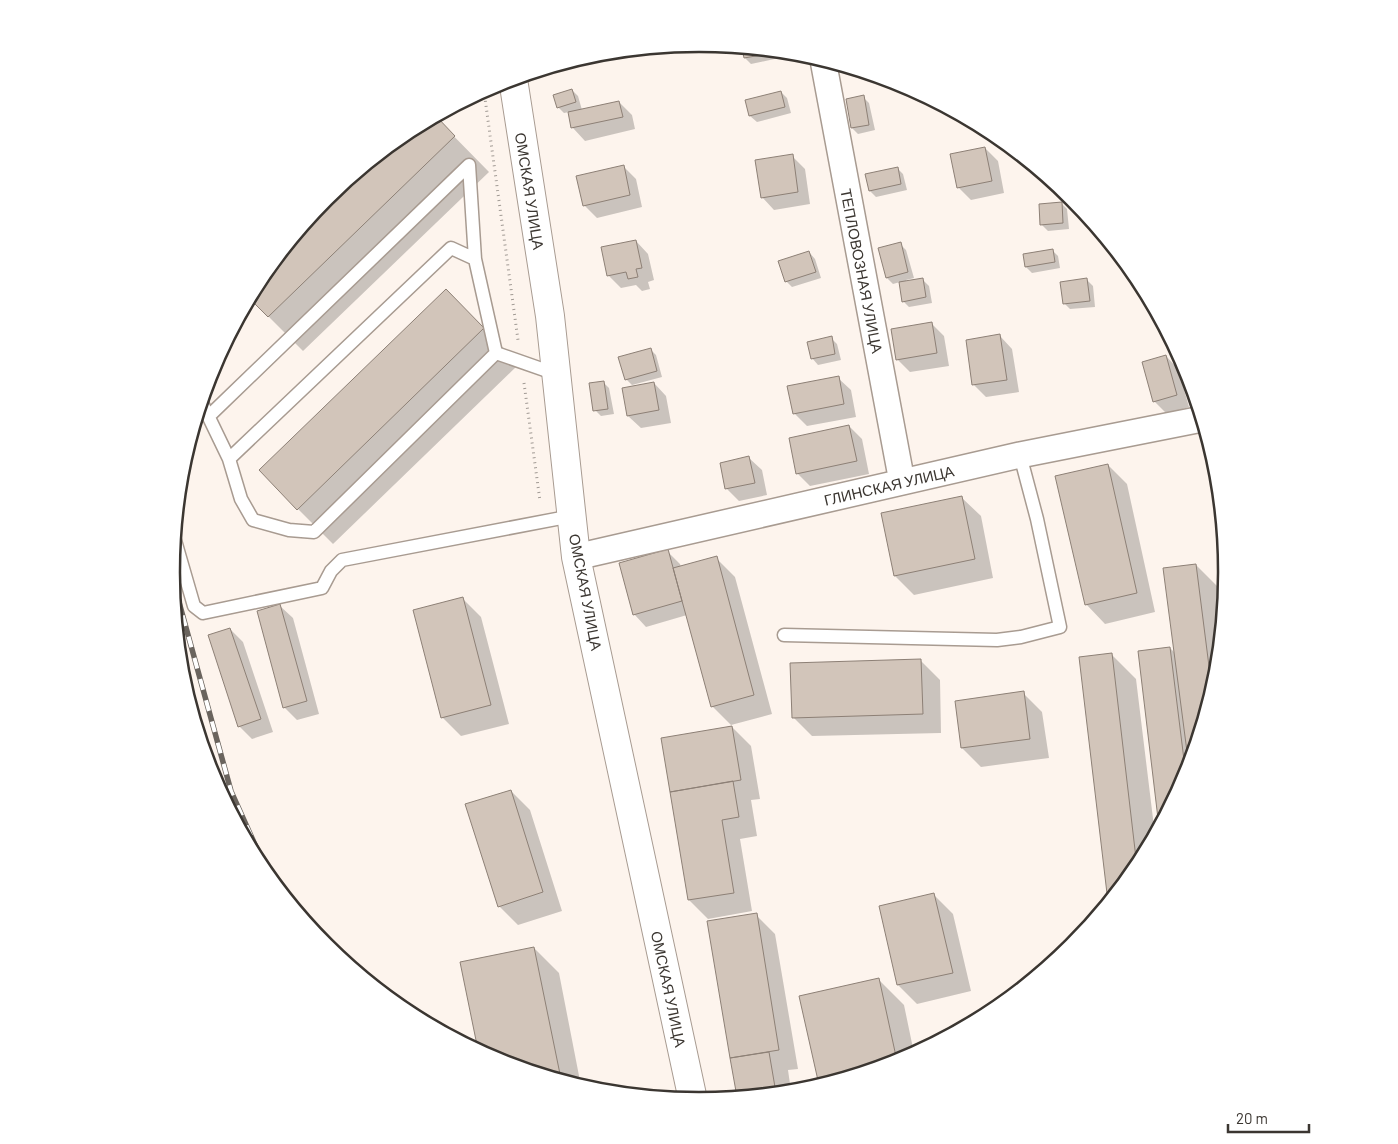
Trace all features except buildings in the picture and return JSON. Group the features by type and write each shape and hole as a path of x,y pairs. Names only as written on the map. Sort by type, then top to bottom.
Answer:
{"main road":[{"name":"ОМСКАЯ УЛИЦА","path":"514,87 550,316 576,557 691,1092"}],"street":[{"name":"ТЕПЛОВОЗНАЯ УЛИЦА","path":"824,68 902,482"},
{"name":"ГЛИНСКАЯ УЛИЦА","path":"576,557 1020,455 1196,420"}],"lane":[{"path":"208,416 469,165 475,259 496,353"},
{"path":"229,459 451,248 475,259"},
{"path":"496,353 556,374"},
{"path":"206,410 229,459 241,499 253,520 289,530 314,532 496,353"},
{"path":"784,635 997,640 1021,637 1060,627 1037,519 1020,455"},
{"path":"180,559 194,606 203,613 322,588 331,571 342,560 572,516"}],"path":[{"path":"485,99 543,522"}],"railway":[{"path":"181,611 231,791 250,834"}]}
